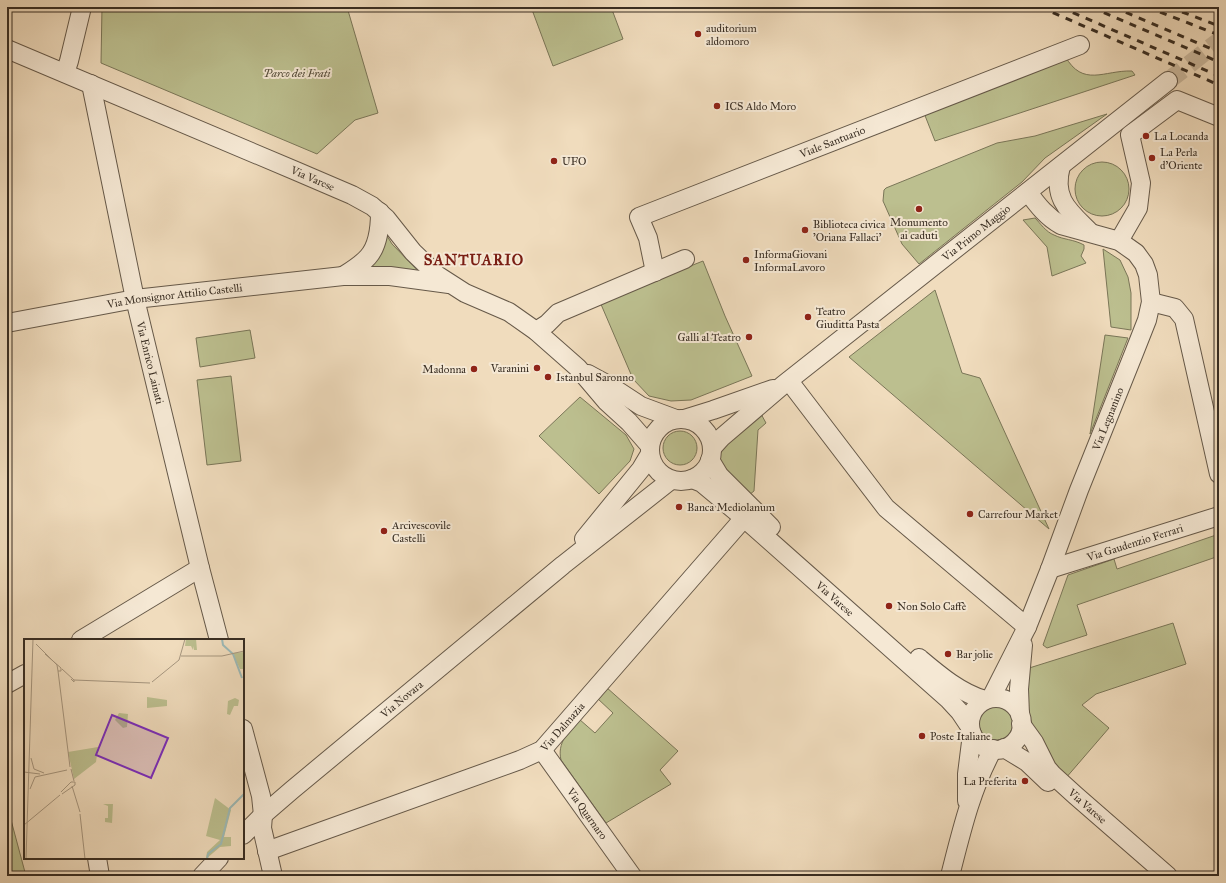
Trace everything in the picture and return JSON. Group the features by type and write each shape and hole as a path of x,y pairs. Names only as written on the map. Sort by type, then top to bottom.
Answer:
{"street":[{"path":"65,73 70,61 82,7"},
{"name":"Viale Santuario","path":"655,272 648,238 639,217 1080,45"},
{"name":"Via Varese","path":"7,49 352,195 372,206 390,222 416,256 434,272 465,293 509,312 536,331 578,368 606,400 629,422 650,450"},
{"name":"Via Primo Maggio","path":"711,454 721,438 786,383 1168,81"},
{"name":"Via Enrico Lainati","path":"90,84 135,299 200,568 219,639"},
{"path":"1119,241 1138,208 1141,183 1130,135 1177,100 1219,117"},
{"name":"Via Legnanino","path":"1061,166 1058,183 1062,200 1066,208 1090,232"},
{"name":"Via Legnanino","path":"988,699 1026,630 1079,490 1134,353 1146,320 1150,302 1149,281 1144,264 1136,253 1119,241 1062,225 1045,214 1028,192"},
{"path":"343,276 367,258 373,249 380,224 380,212"},
{"path":"536,331 547,324 558,313 685,259"},
{"name":"Via Monsignor Attilio Castelli","path":"7,323 135,299 343,276 390,276 450,284"},
{"path":"1150,302 1175,308 1184,319 1219,474"},
{"name":"Via Varese","path":"578,368 612,387 641,406 680,419"},
{"path":"786,383 886,508 1026,630"},
{"name":"Via Primo Maggio","path":"680,419 713,410 786,383"},
{"path":"680,419 693,421 707,432 711,440 711,454 706,469 700,475 692,479 678,481 671,480 663,476 657,470 652,463 650,450 652,438 662,425 668,421 680,419"},
{"name":"Via Novara","path":"563,565 641,469 650,450"},
{"name":"Via Varese","path":"711,454 719,475 740,497 842,593 940,675 970,694 988,699"},
{"name":"Via Varese","path":"692,479 702,483 744,518 948,699 958,709 971,730"},
{"name":"Via Novara","path":"244,833 263,815 563,565 671,480"},
{"name":"Via Gaudenzio Ferrari","path":"1050,569 1219,516"},
{"name":"Via Dalmazia","path":"267,851 513,763 542,750 744,518"},
{"path":"83,639 200,568"},
{"name":"Via Legnanino","path":"1021,720 1020,677 1026,630"},
{"path":"7,684 24,675"},
{"path":"950,876 967,810 985,763 998,749 1011,744 1017,739 1020,732 1021,720 1016,708 1009,701 1000,698 988,699 978,705 973,711 970,719 971,730 966,781 967,810"},
{"name":"Via Varese","path":"1021,720 1047,768 1053,775 1168,876"},
{"path":"971,730 977,742 984,747 998,749"},
{"path":"244,734 261,796 263,815 262,828 273,876"},
{"name":"Via Varese","path":"998,749 1027,762 1153,876"},
{"name":"Via Quarnaro","path":"542,750 632,876"},
{"path":"97,859 100,876"},
{"path":"202,876 218,859"}],"green space":[{"name":"Parco dei Frati","path":"102,7 347,7 378,113 355,120 317,154 101,63"},
{"path":"531,7 611,7 623,39 553,66"},
{"path":"1065,56 1072,66 1079,72 1087,75 1132,71 1135,75 935,141 924,113"},
{"path":"1107,114 1045,158 1022,182 919,264 902,244 883,201 884,190 886,188 997,143 1035,136"},
{"path":"1097,162 1107,162 1117,166 1125,174 1129,184 1129,194 1125,204 1117,212 1107,216 1097,216 1087,212 1079,204 1075,194 1075,184 1079,174 1087,166"},
{"path":"1035,218 1051,234 1084,245 1081,256 1086,263 1052,276 1047,247 1023,220"},
{"path":"384,231 392,244 422,275 367,268"},
{"path":"1103,249 1120,260 1128,277 1131,293 1131,330 1111,327"},
{"path":"703,261 725,316 752,376 691,400 671,401 649,396 633,379 600,302"},
{"path":"935,290 962,373 980,378 1049,529 849,357"},
{"path":"250,330 255,358 200,367 196,338"},
{"path":"1105,335 1128,338 1090,434"},
{"path":"231,376 241,461 207,465 197,380"},
{"path":"580,397 626,435 634,449 630,461 599,494 539,436"},
{"path":"761,414 766,423 758,430 754,491 749,495 721,463 720,455 722,446"},
{"path":"683,431 692,436 696,441 696,455 692,460 687,464 677,465 673,464 664,455 663,445 664,441 673,432"},
{"path":"1219,534 1219,556 1077,605 1087,635 1047,648 1043,645 1068,575 1114,559 1117,569"},
{"path":"1173,623 1186,664 1096,694 1082,705 1109,728 1065,779 1044,747 1031,720 1029,713 1026,669"},
{"path":"606,687 678,751 660,770 671,784 606,823 561,760 560,754 564,738 579,719 595,733 613,713 597,698"},
{"path":"993,706 999,706 1003,707 1010,713 1013,723 1012,730 1006,737 999,740 993,740 989,739 982,733 979,726 979,720 980,716 986,709"},
{"path":"7,805 26,876 7,876"}],"tunnel":[{"path":"1168,81 1219,41"}],"railway":[{"path":"1040,7 1219,85"},
{"path":"1060,7 1219,76"},
{"path":"1091,7 1219,62"},
{"path":"1113,7 1219,52"},
{"path":"1147,7 1219,35"},
{"path":"1169,7 1219,26"}],"place":[{"name":"auditorium aldomoro","path":"698,34"},
{"name":"ICS Aldo Moro","path":"717,106"},
{"name":"La Locanda","path":"1146,136"},
{"name":"La Perla d'Oriente","path":"1152,158"},
{"name":"UFO","path":"554,161"},
{"name":"Monumento ai caduti","path":"919,209"},
{"name":"Biblioteca civica 'Oriana Fallaci'","path":"805,230"},
{"name":"InformaGiovani InformaLavoro","path":"746,260"},
{"name":"Teatro Giuditta Pasta","path":"808,317"},
{"name":"Galli al Teatro","path":"749,337"},
{"name":"Varanini","path":"537,368"},
{"name":"Madonna","path":"474,369"},
{"name":"Istanbul Saronno","path":"548,377"},
{"name":"Banca Mediolanum","path":"679,507"},
{"name":"Carrefour Market","path":"970,514"},
{"name":"Arcivescovile Castelli","path":"384,531"},
{"name":"Non Solo Caffè","path":"889,606"},
{"name":"Bar jolie","path":"948,654"},
{"name":"Poste Italiane","path":"922,736"},
{"name":"La Preferita","path":"1025,781"}],"district":[{"name":"SANTUARIO","path":"474,260"}]}
